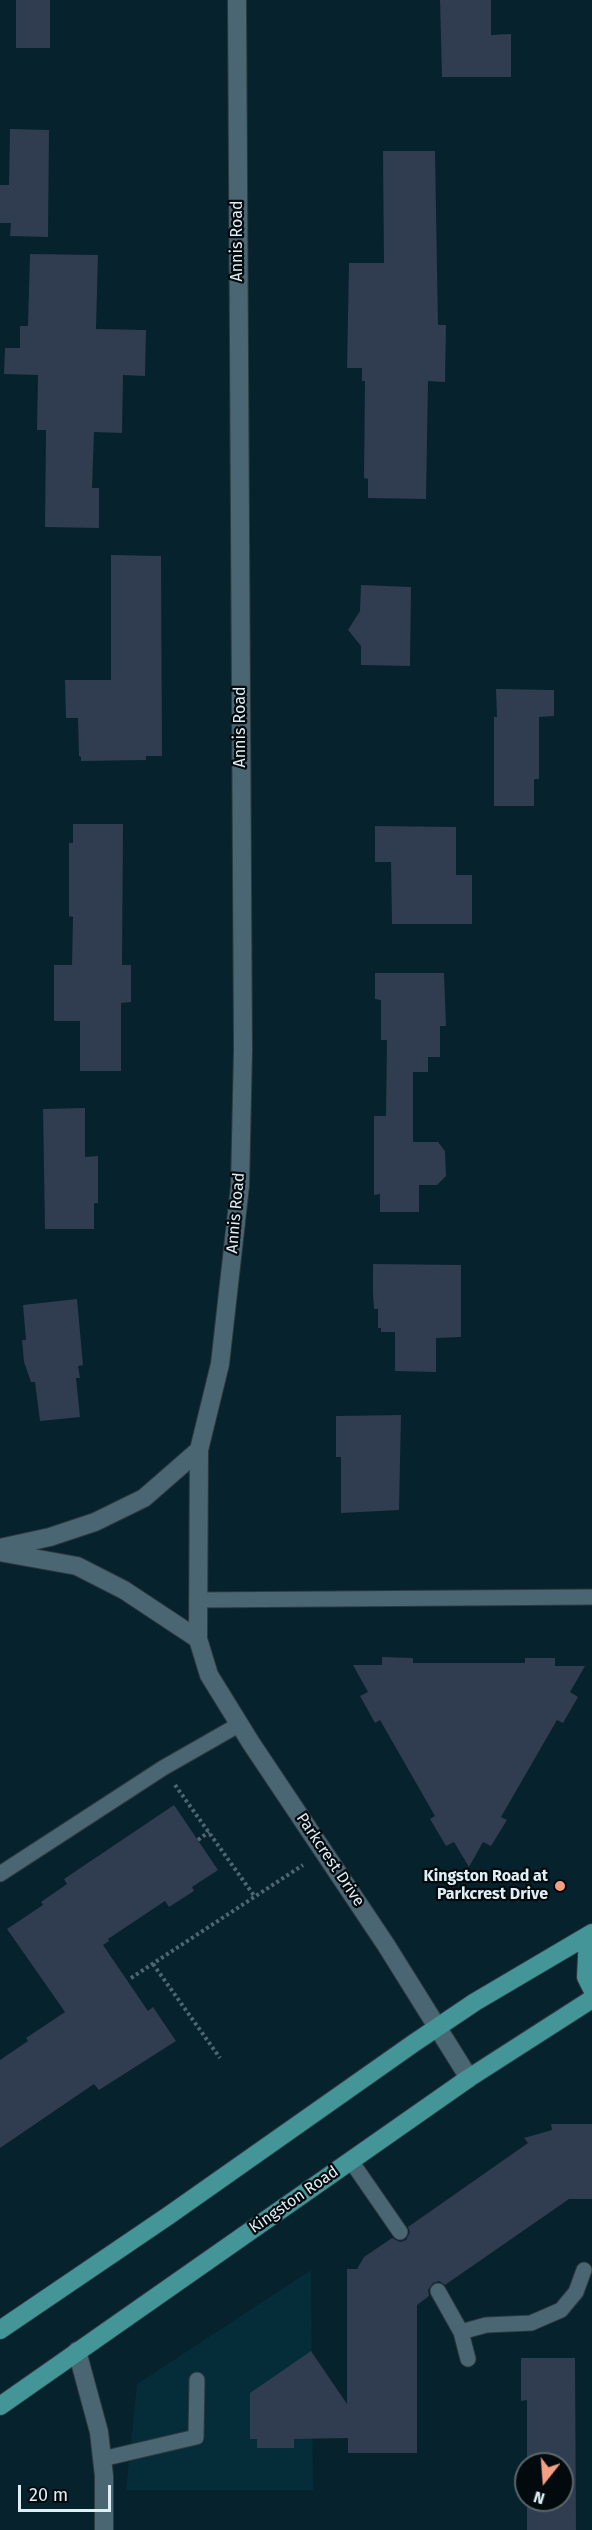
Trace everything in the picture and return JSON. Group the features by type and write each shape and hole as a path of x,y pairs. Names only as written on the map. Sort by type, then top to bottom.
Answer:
{"main road":[{"path":"0,2330 475,2002 590,1934"},
{"path":"590,1934 586,1977 592,1989"},
{"name":"Kingston Road","path":"0,2406 77,2350 469,2079 592,1999"}],"street":[{"name":"Annis Road","path":"200,1450 220,1364 240,1186 243,1050 237,0"},
{"path":"0,1550 50,1537 94,1522 144,1498 200,1450"},
{"name":"Parkcrest Drive","path":"200,1450 198,1639 209,1675 387,1945 469,2079"},
{"path":"0,1550 77,1566 124,1590 198,1639"},
{"path":"77,2350 99,2432 104,2530"}],"lane":[{"path":"197,1600 592,1597"},
{"path":"0,1874 163,1768 240,1724"},
{"path":"351,2161 400,2232"},
{"path":"462,2332 486,2325 531,2323 561,2310 576,2292 584,2270"},
{"path":"438,2291 462,2332 468,2359"},
{"path":"102,2459 196,2438 197,2380"}],"path":[{"path":"163,1768 255,1897"},
{"path":"198,1840 209,1832"},
{"path":"131,1978 324,1852"},
{"path":"153,1964 220,2058"}],"shaded area":[{"path":"311,2270 313,2490 126,2490 137,2384"}],"building":[{"path":"16,0 50,0 50,48 16,48"},
{"path":"440,0 491,0 491,35 511,34 511,77 442,77"},
{"path":"10,129 49,130 48,237 10,236 11,223 0,223 0,185 9,185"},
{"path":"383,151 435,151 438,325 446,325 445,382 428,381 426,499 368,498 368,479 364,478 365,381 362,381 362,368 347,368 349,263 384,263"},
{"path":"30,254 98,255 96,329 146,330 145,376 123,375 122,433 94,432 92,488 99,488 99,528 45,527 46,430 37,430 38,375 4,374 5,348 20,348 20,326 28,326"},
{"path":"111,555 161,556 162,756 146,756 146,760 81,761 78,718 66,718 65,680 111,680"},
{"path":"361,585 411,587 410,666 361,665 361,646 348,630 360,611"},
{"path":"496,689 554,690 554,716 539,717 539,779 534,779 534,806 494,806"},
{"path":"73,824 123,824 122,965 131,965 131,1002 121,1003 121,1071 80,1071 80,1021 54,1021 54,965 72,965 73,917 69,916 69,843 73,843"},
{"path":"375,826 456,827 456,875 472,875 472,924 392,924 391,862 375,862"},
{"path":"375,973 444,973 446,1026 440,1026 440,1057 428,1057 428,1072 413,1072 413,1142 438,1142 445,1151 446,1176 437,1185 419,1185 419,1212 380,1212 380,1194 374,1195 374,1116 386,1116 387,1040 381,1040 381,1000 375,999"},
{"path":"85,1108 85,1157 98,1156 98,1203 94,1203 94,1229 45,1229 43,1109"},
{"path":"373,1264 461,1265 461,1337 436,1338 436,1372 395,1371 395,1332 381,1332 381,1328 378,1328 378,1309 374,1309"},
{"path":"77,1299 83,1365 78,1366 80,1378 76,1378 80,1417 40,1421 35,1382 31,1382 24,1362 22,1340 26,1340 23,1305"},
{"path":"401,1415 399,1510 341,1513 341,1457 336,1457 336,1416"},
{"path":"382,1657 413,1658 413,1663 525,1663 525,1658 555,1658 555,1666 585,1666 570,1692 578,1697 563,1723 557,1720 501,1817 507,1820 491,1846 483,1842 469,1867 454,1842 446,1846 430,1819 435,1816 380,1720 375,1723 360,1696 368,1692 353,1665 382,1665"},
{"path":"174,1805 218,1870 192,1887 194,1891 169,1907 165,1901 108,1939 109,1941 103,1945 148,2011 153,2007 176,2041 99,2090 94,2084 0,2148 0,2060 28,2041 26,2038 65,2012 7,1929 43,1905 41,1902 67,1884 64,1879"},
{"path":"551,2124 592,2124 592,2199 569,2199 445,2285 439,2281 433,2283 428,2290 429,2296 417,2305 417,2453 348,2453 348,2438 294,2439 294,2448 257,2448 257,2439 250,2439 250,2393 311,2351 347,2404 347,2269 357,2269 364,2257 392,2238 400,2242 406,2240 410,2232 408,2227 528,2143 524,2138 552,2130"},
{"path":"521,2358 575,2358 576,2530 527,2530 527,2512 574,2512 574,2452 527,2452 527,2400 521,2401"}],"place":[{"name":"Kingston Road at Parkcrest Drive","path":"560,1886"}]}
